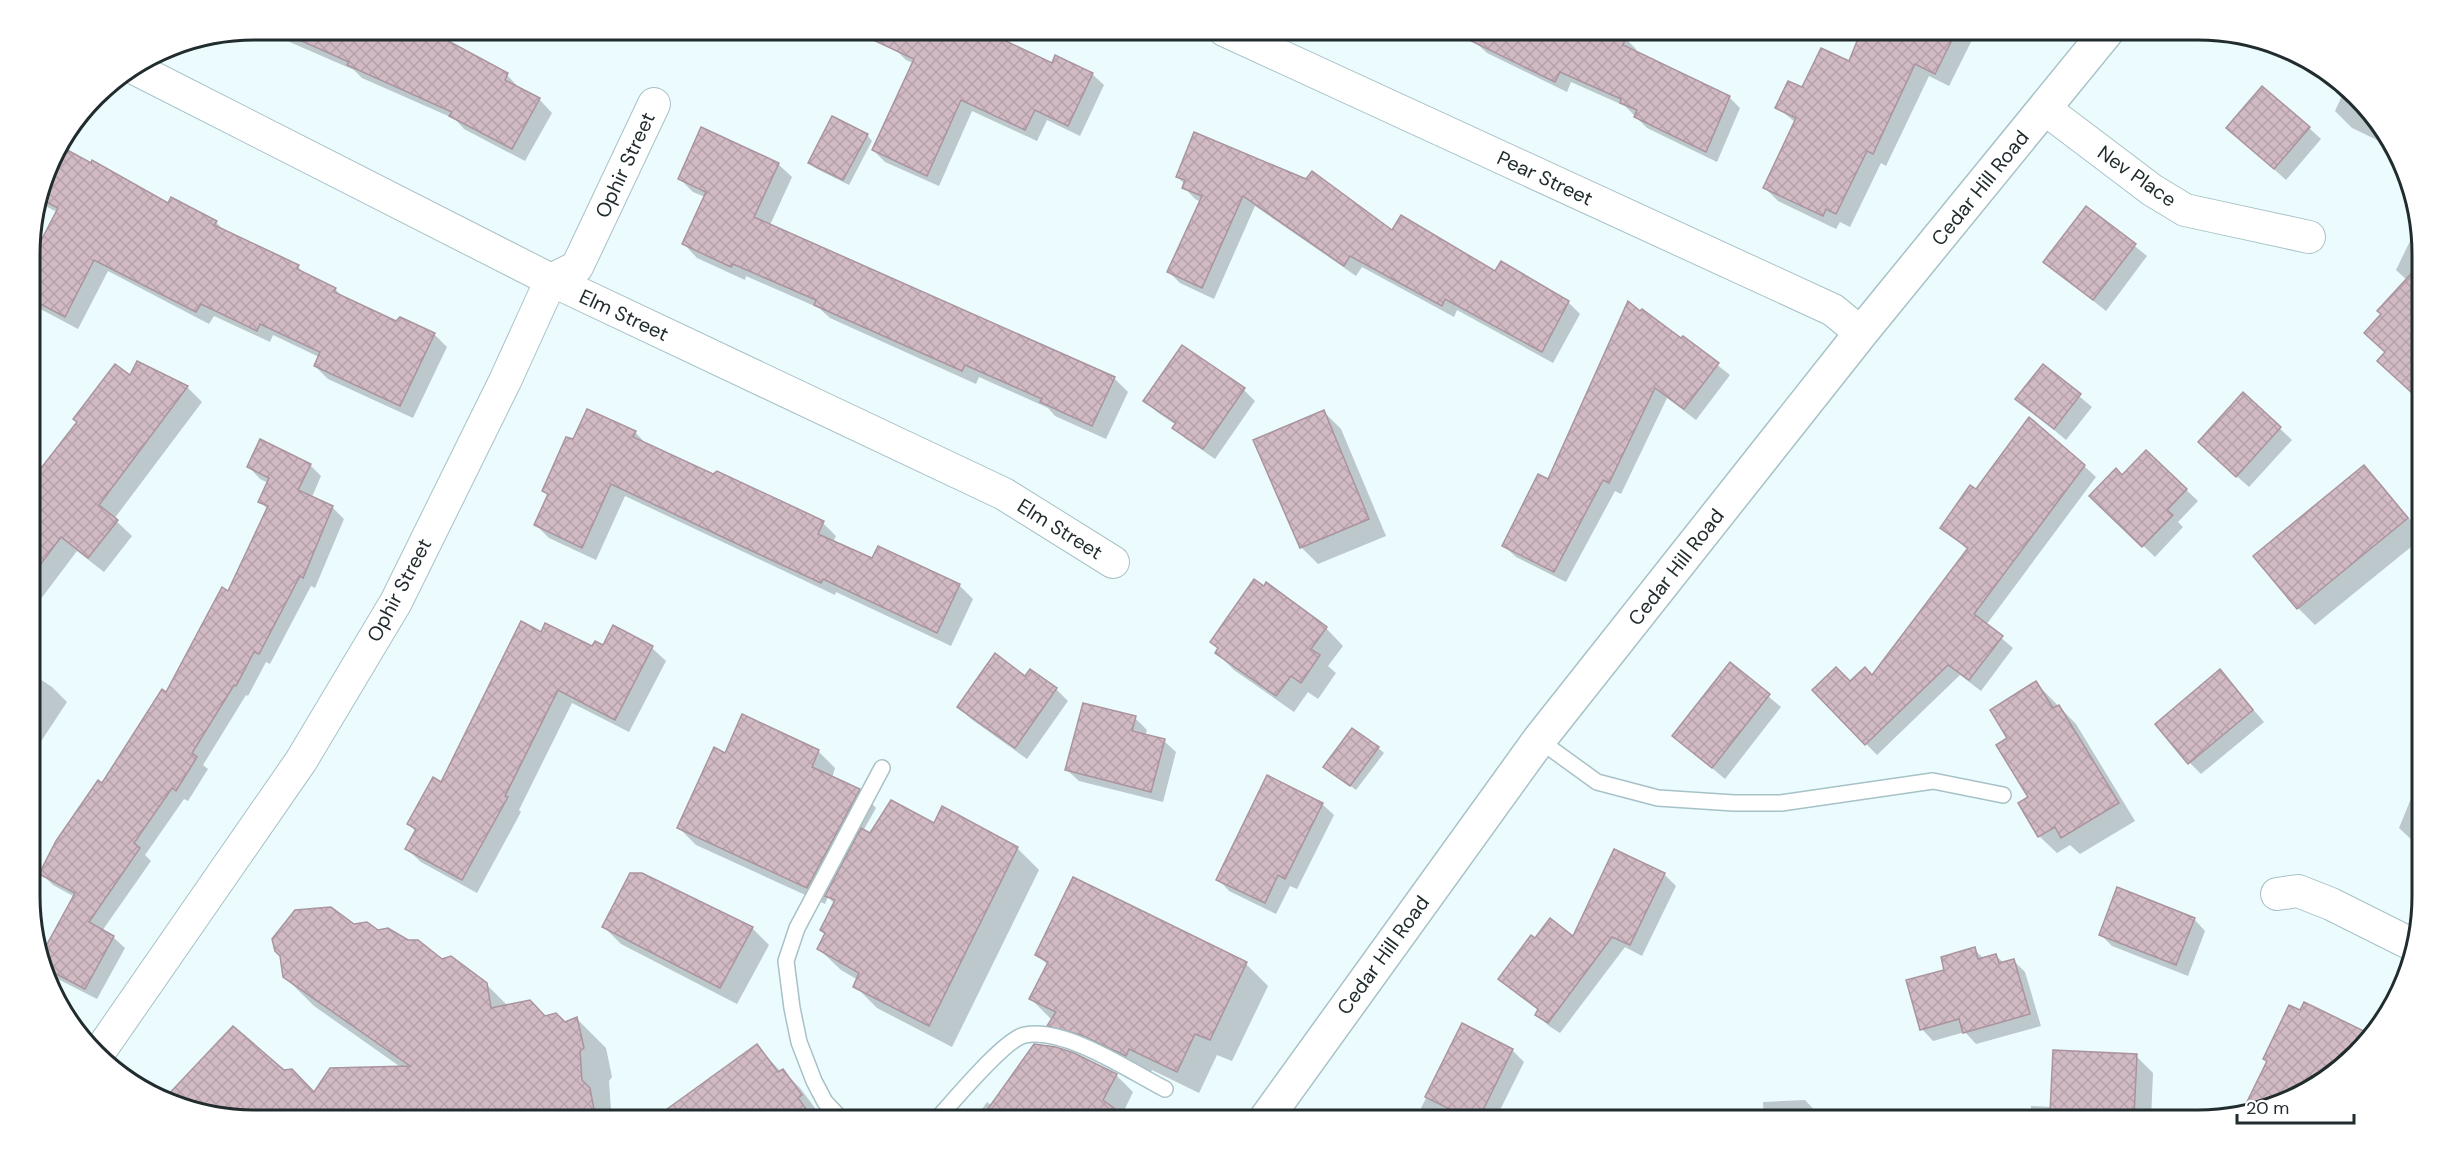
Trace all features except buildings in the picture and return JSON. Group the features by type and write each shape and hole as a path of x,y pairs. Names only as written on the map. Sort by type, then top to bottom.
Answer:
{"street":[{"name":"Pear Street","path":"1246,40 1833,310 1861,333"},
{"name":"Cedar Hill Road","path":"1272,1110 1539,740 1861,333 2100,40"},
{"name":"Elm Street","path":"142,72 551,280 1004,494 1113,562"},
{"name":"Ophir Street","path":"103,1047 301,761 396,602 505,381 551,280 577,267 654,104"},
{"name":"Nev Place","path":"2045,109 2152,190 2186,210 2309,237"},
{"path":"2277,894 2298,891 2331,904 2407,942"}],"lane":[{"path":"1539,740 1597,782 1658,798 1734,803 1781,803 1933,781 2003,795"},
{"path":"833,1110 825,1102 799,1042 786,961 797,928 882,768"},
{"path":"945,1110 1006,1045 1024,1035 1059,1037 1091,1050 1165,1089"}]}
